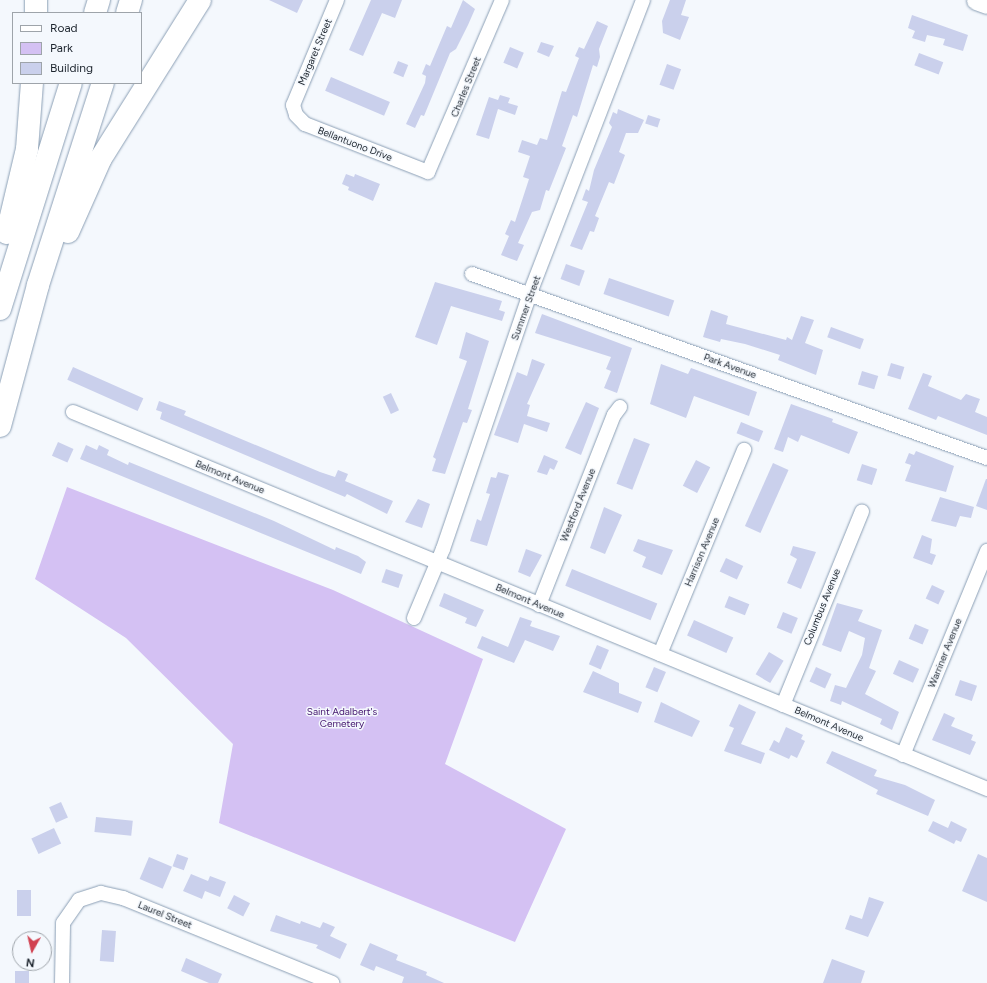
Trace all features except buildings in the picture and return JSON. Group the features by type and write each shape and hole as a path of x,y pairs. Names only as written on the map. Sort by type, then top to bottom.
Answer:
{"highway":[{"path":"36,0 36,12"},
{"path":"95,12 99,0"},
{"path":"127,12 131,0"},
{"path":"45,261 65,238 101,158 200,0"},
{"path":"0,260 24,163 32,84"},
{"path":"0,309 71,84"},
{"path":"0,426 45,261 103,84"}],"main road":[{"path":"976,0 987,4"}],"street":[{"name":"Margaret Street","path":"293,105 337,0"},
{"name":"Charles Street","path":"428,172 502,0"},
{"name":"Summer Street","path":"414,618 437,562 530,293 643,0"},
{"name":"Bellantuono Drive","path":"293,105 296,115 305,124 428,172"},
{"name":"Park Avenue","path":"472,274 530,293 987,458"},
{"name":"Westford Avenue","path":"539,605 614,415 620,407"},
{"name":"Belmont Avenue","path":"73,412 987,789"},
{"name":"Harrison Avenue","path":"660,654 744,450"},
{"name":"Columbus Avenue","path":"783,704 862,511"},
{"name":"Warriner Avenue","path":"903,755 987,551"},
{"name":"Laurel Street","path":"62,983 63,923 79,900 101,893 123,898 332,983"}],"green space":[{"name":"Saint Adalbert's Cemetery","path":"67,487 333,590 483,659 445,764 566,829 515,942 219,823 233,744 126,638 35,579"}]}
